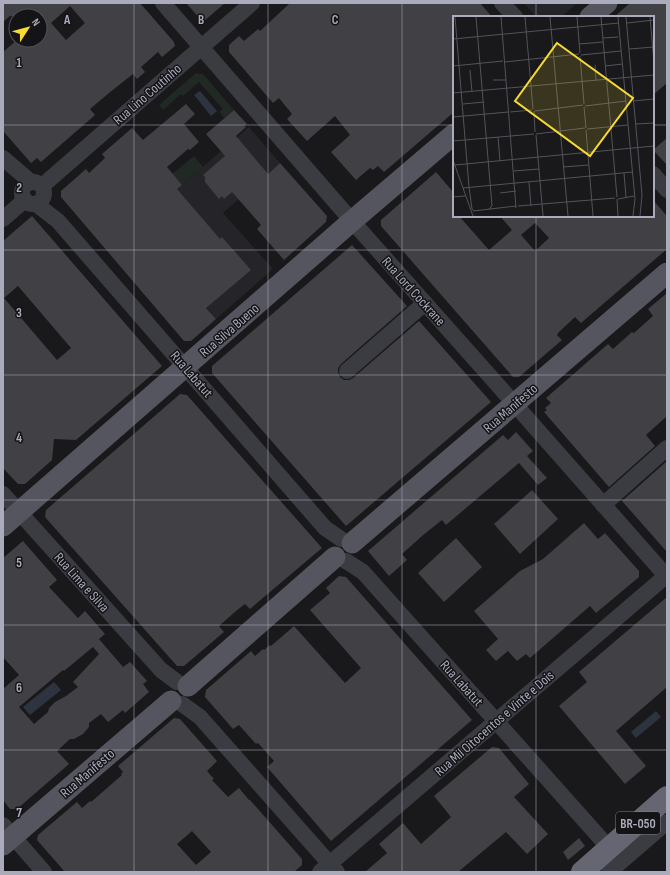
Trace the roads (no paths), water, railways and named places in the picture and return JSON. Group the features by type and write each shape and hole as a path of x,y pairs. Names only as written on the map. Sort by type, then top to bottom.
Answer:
{"highway":[{"name":"BR-050","path":"582,872 667,798"}],"main road":[{"path":"591,16 607,3"},
{"name":"Rua Silva Bueno","path":"3,526 186,368 352,221 453,135"},
{"name":"Rua Manifesto","path":"6,835 179,693 341,546 515,404 667,273"}],"street":[{"name":"Rua Lord Cockrane","path":"163,3 352,221 667,576"},
{"name":"Rua Lino Coutinho","path":"3,219 252,3"},
{"path":"502,3 514,16"},
{"name":"Rua Labatut","path":"5,160 363,572 610,848"},
{"path":"654,175 667,190"},
{"path":"347,371 425,303"},
{"path":"603,505 667,448"},
{"name":"Rua Lima e Silva","path":"3,494 161,670 329,869"},
{"name":"Rua Mil Oitocentos e Vinte e Dois","path":"329,869 496,721 667,576"},
{"path":"609,872 667,822"},
{"path":"6,835 44,872"}]}
